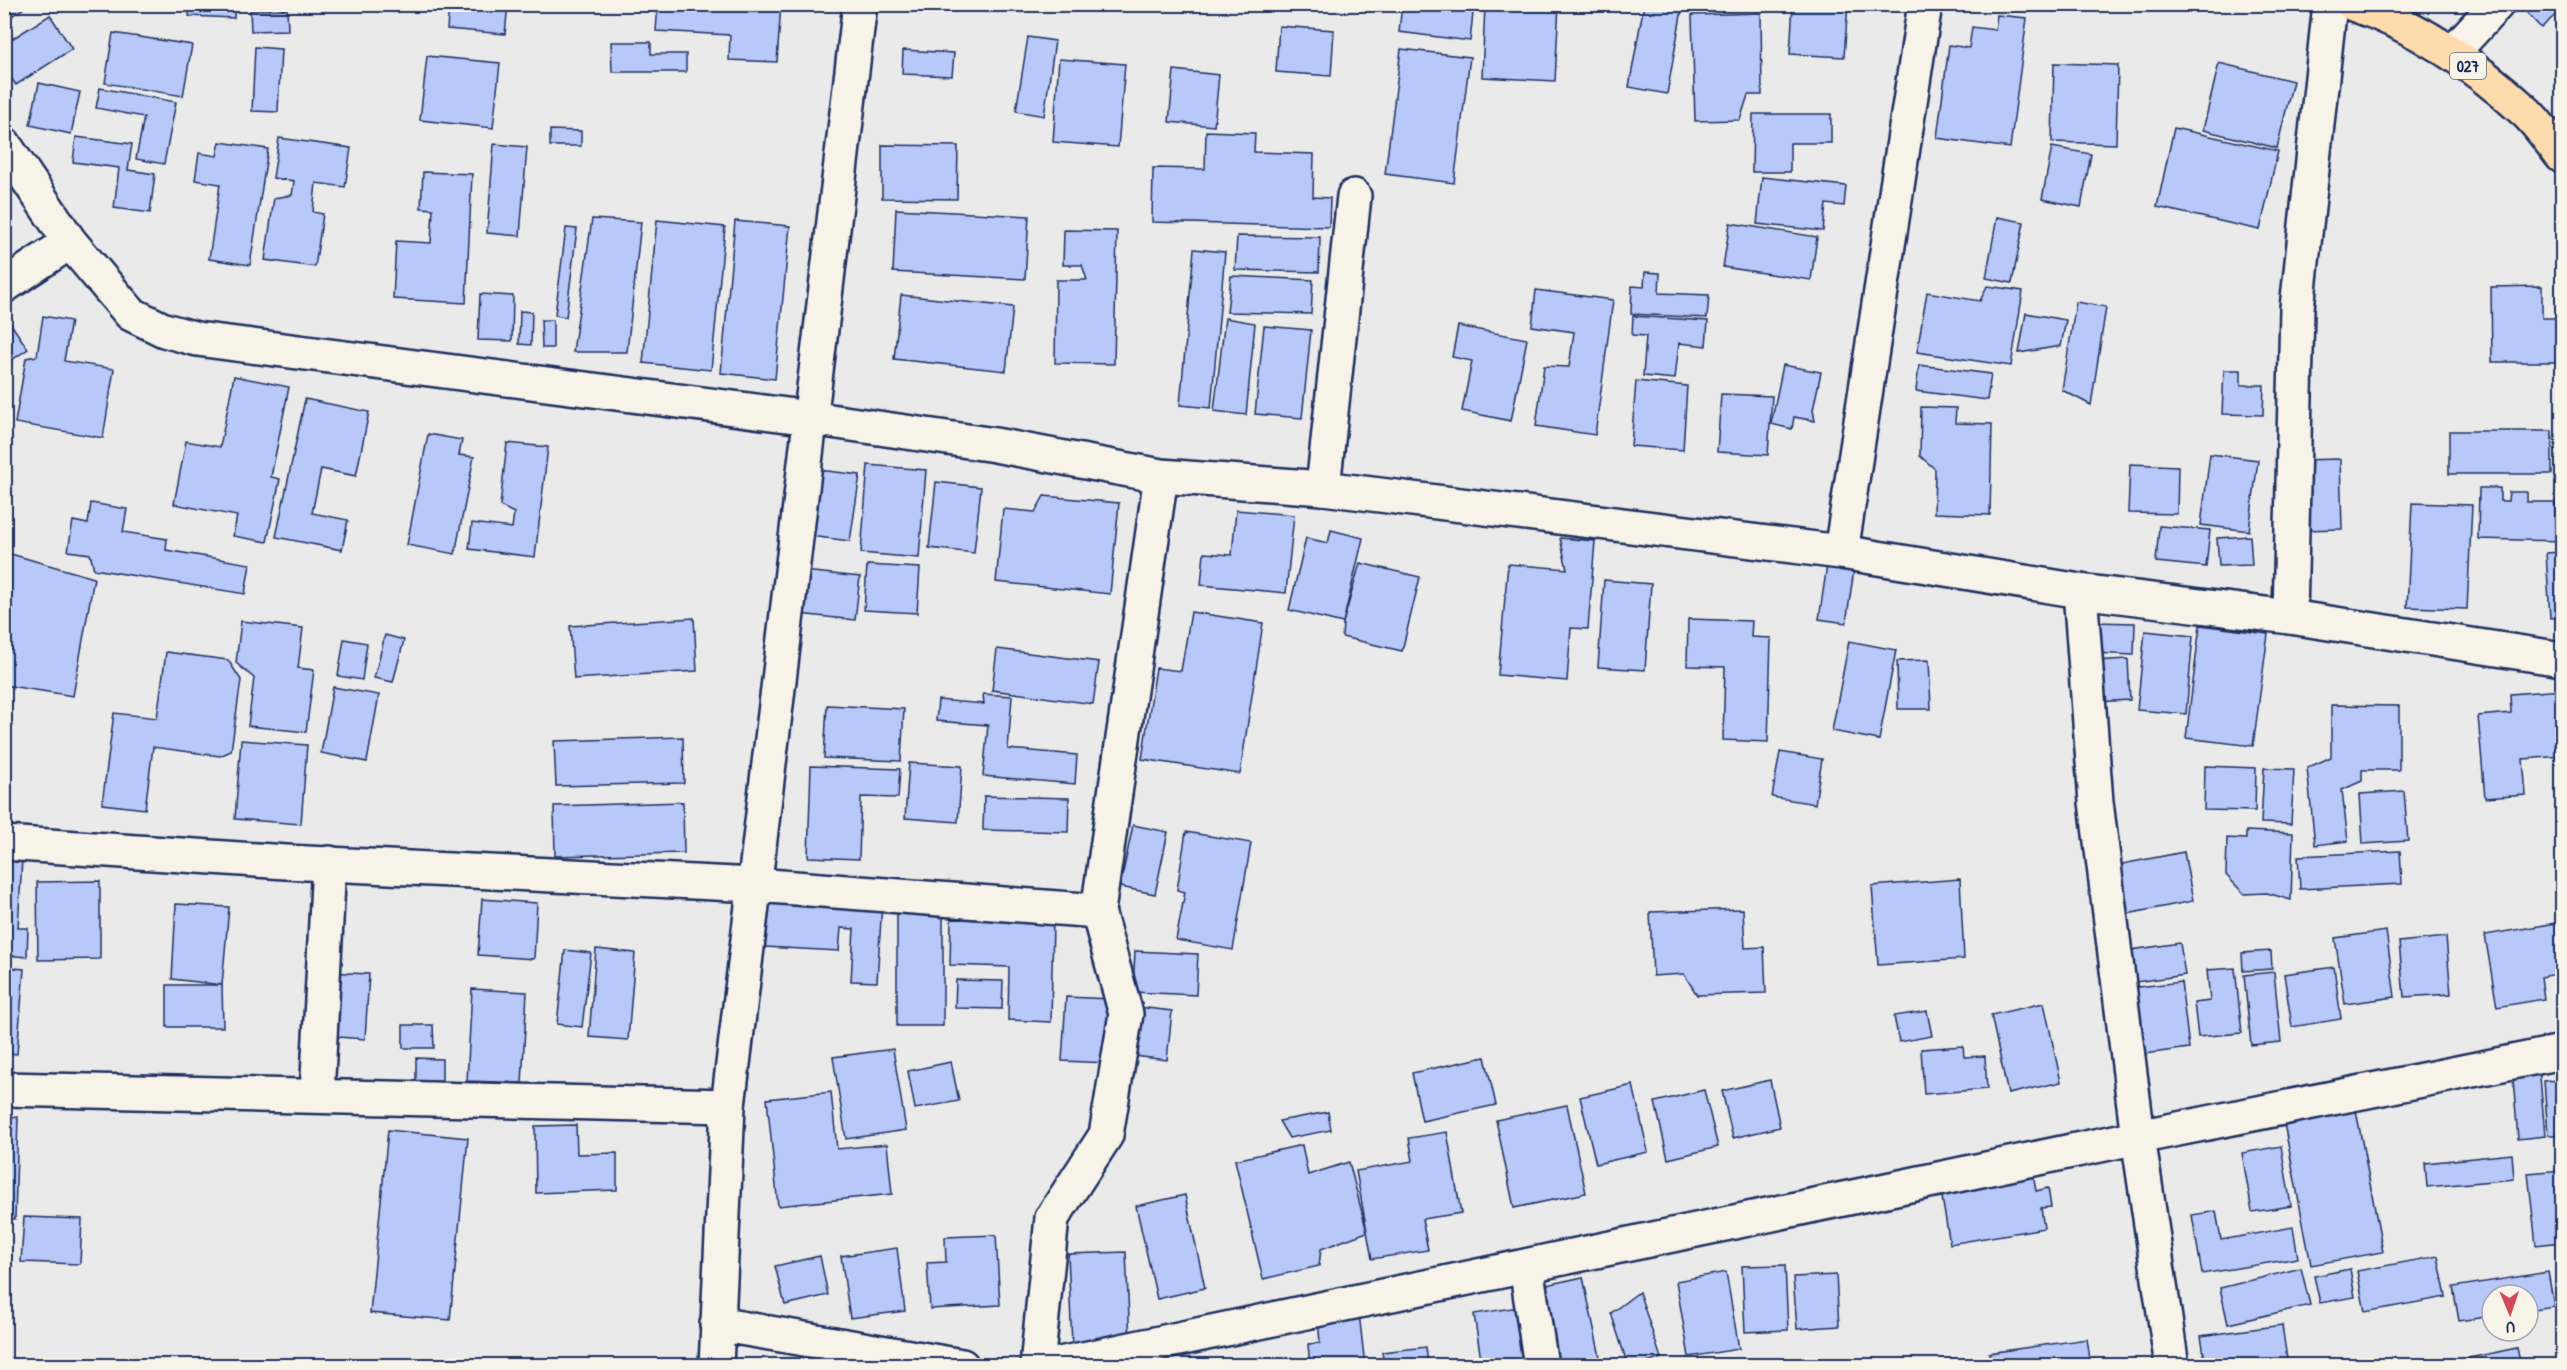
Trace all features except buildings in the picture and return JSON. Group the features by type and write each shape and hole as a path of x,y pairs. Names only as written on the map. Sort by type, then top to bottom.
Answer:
{"main road":[{"name":"027","path":"2353,4 2386,10 2452,53 2528,114 2562,156"}],"street":[{"path":"716,1365 728,1106 860,4"},
{"path":"1841,552 1925,4"},
{"path":"2290,617 2297,308 2330,4"},
{"path":"2452,53 2497,4"},
{"path":"4,144 69,242 131,314 164,330 197,339 810,418 995,445 1161,476 1323,488 1841,552 2080,591 2290,617 2562,659"},
{"path":"1323,488 1354,196"},
{"path":"4,286 69,242"},
{"path":"1037,1365 1052,1218 1106,1135 1126,1014 1098,911 1161,476"},
{"path":"2080,591 2097,802 2139,1137 2172,1365"},
{"path":"4,843 329,863 755,885 1098,911"},
{"path":"317,1096 329,863"},
{"path":"1050,1365 2139,1137 2562,1052"},
{"path":"4,1089 728,1106"},
{"path":"1526,1266 1541,1365"},
{"path":"717,1324 962,1365"}]}
